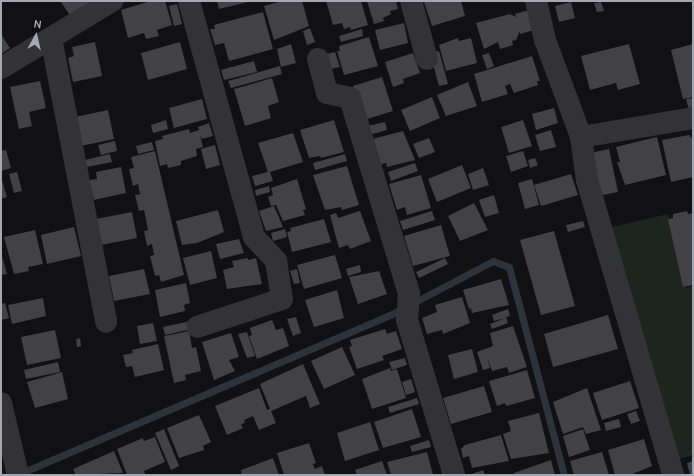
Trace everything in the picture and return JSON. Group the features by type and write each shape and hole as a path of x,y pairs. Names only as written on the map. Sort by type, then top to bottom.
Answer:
{"street":[{"path":"1,68 112,1"},
{"path":"189,1 254,237 276,261 282,299 197,327"},
{"path":"411,1 427,59"},
{"path":"536,1 545,40 581,137 587,180 673,475"},
{"path":"51,38 106,322"},
{"path":"318,59 327,93 350,98 454,475"},
{"path":"581,137 693,118"},
{"path":"1,403 12,459"}],"shaded area":[{"path":"668,214 685,288 693,286 693,455 675,460 608,228"}],"building":[{"path":"60,1 95,1 72,18"},
{"path":"151,1 165,1 172,25 157,30 159,36 146,39 144,33 128,38 121,10"},
{"path":"217,1 248,1 248,2 219,9"},
{"path":"282,1 302,1 309,26 274,40 264,6"},
{"path":"326,1 361,1 368,25 351,30 350,27 344,29 342,23 333,25"},
{"path":"367,1 396,1 398,9 390,11 391,14 383,18 384,21 374,24"},
{"path":"461,1 465,16 432,26 424,2"},
{"path":"571,2 575,18 559,22 555,6"},
{"path":"601,2 604,11 597,12 594,3"},
{"path":"177,4 182,24 174,26 169,6"},
{"path":"529,10 534,30 520,34 520,31 516,40 512,41 513,45 500,49 498,42 484,49 476,23 510,14 516,17 515,14"},
{"path":"263,12 273,49 229,61 224,43 215,45 210,29 215,29 214,25"},
{"path":"404,23 408,43 380,50 375,30"},
{"path":"310,28 315,42 307,45 303,31"},
{"path":"362,29 363,36 341,42 339,36"},
{"path":"1,34 10,48 1,54"},
{"path":"369,37 378,66 344,75 337,51 340,51 339,46"},
{"path":"458,38 459,41 471,38 477,63 446,71 439,45"},
{"path":"95,42 102,76 73,82 68,58 74,56 72,47"},
{"path":"180,42 187,69 148,80 141,53"},
{"path":"291,44 296,63 281,67 277,49"},
{"path":"629,44 640,84 618,90 616,83 590,90 581,56"},
{"path":"693,44 693,97 683,99 671,50"},
{"path":"439,51 448,84 439,86 430,53"},
{"path":"335,52 340,67 331,69 327,54"},
{"path":"413,53 420,73 403,79 404,83 393,87 385,62"},
{"path":"489,53 494,66 487,69 482,55"},
{"path":"532,56 540,81 537,81 538,85 514,93 510,84 505,86 508,94 482,102 474,74"},
{"path":"254,61 257,72 224,80 221,70"},
{"path":"280,66 282,74 231,88 228,81"},
{"path":"382,77 393,111 364,120 353,86"},
{"path":"272,78 279,102 268,106 271,118 245,126 234,89"},
{"path":"40,81 46,108 29,112 32,126 19,129 10,87"},
{"path":"468,82 477,106 446,116 437,95"},
{"path":"432,97 440,118 410,131 401,110"},
{"path":"693,98 693,113 690,114 686,99"},
{"path":"202,99 207,119 174,128 169,108"},
{"path":"554,108 558,123 536,130 532,114"},
{"path":"108,110 114,139 81,146 75,117"},
{"path":"166,120 168,129 153,133 151,125"},
{"path":"334,120 344,152 321,158 320,156 309,158 300,130"},
{"path":"523,120 532,146 509,153 501,127"},
{"path":"385,122 387,130 369,135 367,126"},
{"path":"209,123 213,136 202,139 200,135 203,147 196,149 197,156 181,161 181,165 168,168 167,164 160,166 155,141 163,139 162,136 189,129 190,133 199,130 198,127"},
{"path":"551,130 556,147 540,151 535,135"},
{"path":"403,131 415,160 387,167 386,163 376,165 369,140"},
{"path":"293,133 303,162 270,172 273,181 255,186 252,176 268,172 258,143"},
{"path":"689,135 693,139 693,177 671,182 662,140"},
{"path":"657,137 666,175 625,185 617,162 620,162 616,147"},
{"path":"429,138 435,152 419,158 413,144"},
{"path":"115,141 117,151 101,155 98,145"},
{"path":"152,142 154,150 138,154 136,146"},
{"path":"215,145 220,165 206,169 201,149"},
{"path":"609,149 618,192 598,196 590,153"},
{"path":"6,150 11,168 1,171 1,151"},
{"path":"155,151 184,275 161,282 159,275 155,276 150,256 154,255 152,244 147,246 144,231 148,230 144,210 139,211 135,195 140,194 138,184 133,186 129,169 134,168 131,157"},
{"path":"523,151 528,166 511,172 506,156"},
{"path":"110,154 112,162 87,167 85,160"},
{"path":"345,154 347,161 315,170 313,163"},
{"path":"535,158 538,165 530,168 528,160"},
{"path":"415,163 418,171 391,181 388,172"},
{"path":"462,165 471,188 437,202 428,179"},
{"path":"347,166 359,205 342,210 341,207 325,210 313,175"},
{"path":"121,167 126,193 94,200 89,180 97,179 96,172"},
{"path":"483,168 489,185 473,190 468,174"},
{"path":"17,172 22,191 14,193 9,174"},
{"path":"571,174 578,195 541,206 534,185"},
{"path":"421,175 431,208 407,215 405,207 397,210 389,184"},
{"path":"1,177 7,197 1,199"},
{"path":"297,179 306,209 303,210 305,215 283,221 276,205 271,206 268,197 273,195 271,188"},
{"path":"532,179 539,205 525,209 518,183"},
{"path":"269,186 270,192 256,196 255,190"},
{"path":"494,195 499,213 485,217 479,200"},
{"path":"474,203 488,230 460,241 448,216"},
{"path":"274,206 283,227 266,231 259,211"},
{"path":"218,210 224,232 197,243 182,245 176,221"},
{"path":"360,211 371,241 350,249 348,245 339,248 330,215 336,213 338,218"},
{"path":"432,211 435,220 403,230 400,221"},
{"path":"687,211 688,214 693,213 693,285 683,287 668,219 673,218 673,214"},
{"path":"132,212 137,238 101,245 96,219"},
{"path":"324,219 331,242 292,252 287,232 291,231 290,228"},
{"path":"583,221 585,227 568,232 566,225"},
{"path":"441,225 450,256 413,266 404,236"},
{"path":"74,227 81,256 47,264 41,235"},
{"path":"285,229 287,237 273,241 271,233"},
{"path":"35,230 43,264 28,267 29,271 14,274 4,237"},
{"path":"554,231 575,306 541,315 520,240"},
{"path":"239,239 244,253 220,259 216,244"},
{"path":"211,251 217,278 190,285 183,258"},
{"path":"1,253 7,274 1,275"},
{"path":"335,255 342,278 304,289 297,265"},
{"path":"248,258 248,260 256,258 262,284 227,289 223,270 234,267 232,261"},
{"path":"445,258 448,264 419,278 416,272"},
{"path":"360,265 361,272 348,276 346,269"},
{"path":"144,269 150,294 114,301 109,276"},
{"path":"297,269 300,283 294,284 290,271"},
{"path":"379,271 387,294 358,304 349,277"},
{"path":"501,279 509,305 472,313 471,308 469,309 463,290"},
{"path":"186,283 190,303 184,305 185,311 160,317 155,290"},
{"path":"337,290 344,318 314,327 305,300"},
{"path":"462,297 470,323 443,334 442,330 427,334 422,318 437,312 435,305"},
{"path":"43,298 46,316 12,324 8,305"},
{"path":"5,303 9,318 1,320 1,304"},
{"path":"508,309 510,316 506,317 508,323 492,329 490,324 505,318 494,321 492,315"},
{"path":"608,315 618,349 553,367 544,334"},
{"path":"296,317 301,333 293,336 287,319"},
{"path":"272,320 276,330 283,328 289,346 257,359 249,336 252,335 250,328"},
{"path":"191,321 192,329 165,335 163,327"},
{"path":"153,323 157,341 140,344 137,326"},
{"path":"513,326 527,367 509,373 507,367 492,371 487,357 490,368 483,370 477,352 493,346 490,333"},
{"path":"385,329 387,334 396,331 402,349 382,356 384,360 357,369 349,347 352,346 350,340"},
{"path":"55,330 61,358 27,365 21,337"},
{"path":"189,331 192,348 196,347 201,371 185,375 186,380 174,383 164,336"},
{"path":"247,332 255,356 247,358 238,334"},
{"path":"231,333 239,357 229,360 235,371 214,380 202,342"},
{"path":"80,338 81,346 77,347 76,339"},
{"path":"158,344 164,370 135,377 132,366 126,367 123,355 133,353 132,350"},
{"path":"342,347 355,375 324,389 311,361"},
{"path":"472,349 478,372 454,379 448,355"},
{"path":"405,358 407,365 392,370 389,362"},
{"path":"58,362 60,372 26,379 24,370"},
{"path":"303,364 320,404 310,408 306,396 271,411 276,423 259,430 253,416 244,420 245,423 241,424 243,428 227,435 215,406 259,388 267,410 270,409 260,384"},
{"path":"390,368 391,371 397,369 406,398 372,409 362,379"},
{"path":"527,370 535,398 506,406 505,403 497,406 489,381"},
{"path":"62,372 68,399 35,408 27,382"},
{"path":"411,379 415,392 406,395 402,382"},
{"path":"630,381 639,408 602,420 593,393"},
{"path":"484,386 492,412 451,424 443,398"},
{"path":"587,388 601,430 586,434 583,427 563,434 553,402"},
{"path":"417,398 419,404 390,413 388,407"},
{"path":"412,409 421,437 383,448 374,422"},
{"path":"636,411 640,421 631,424 627,414"},
{"path":"539,413 549,453 511,459 503,434 511,431 508,421"},
{"path":"199,415 211,442 203,446 204,450 179,458 167,428"},
{"path":"619,419 621,427 606,431 604,423"},
{"path":"370,422 379,450 345,461 337,433"},
{"path":"164,429 179,466 171,470 155,433"},
{"path":"583,429 590,450 569,457 563,436"},
{"path":"501,435 509,461 472,468 469,456 463,458 461,449 465,445"},
{"path":"155,437 165,462 144,471 145,474 127,475 117,449 143,438 144,441"},
{"path":"644,439 652,466 630,475 615,475 608,450"},
{"path":"429,440 431,447 412,452 410,446"},
{"path":"309,443 316,463 313,464 315,469 322,466 325,475 284,475 277,453"},
{"path":"114,451 123,473 76,475 73,469"},
{"path":"427,452 433,475 391,475 387,462"},
{"path":"602,452 609,475 574,475 570,461"},
{"path":"273,458 279,475 242,475 241,470"},
{"path":"551,460 555,475 515,475 514,473"},
{"path":"382,461 387,475 357,475 355,470"},
{"path":"693,461 693,475 690,475 687,463"},
{"path":"483,470 485,475 469,475"}],"waterway":[{"path":"19,474 392,314 493,261 509,267 564,475"}]}
